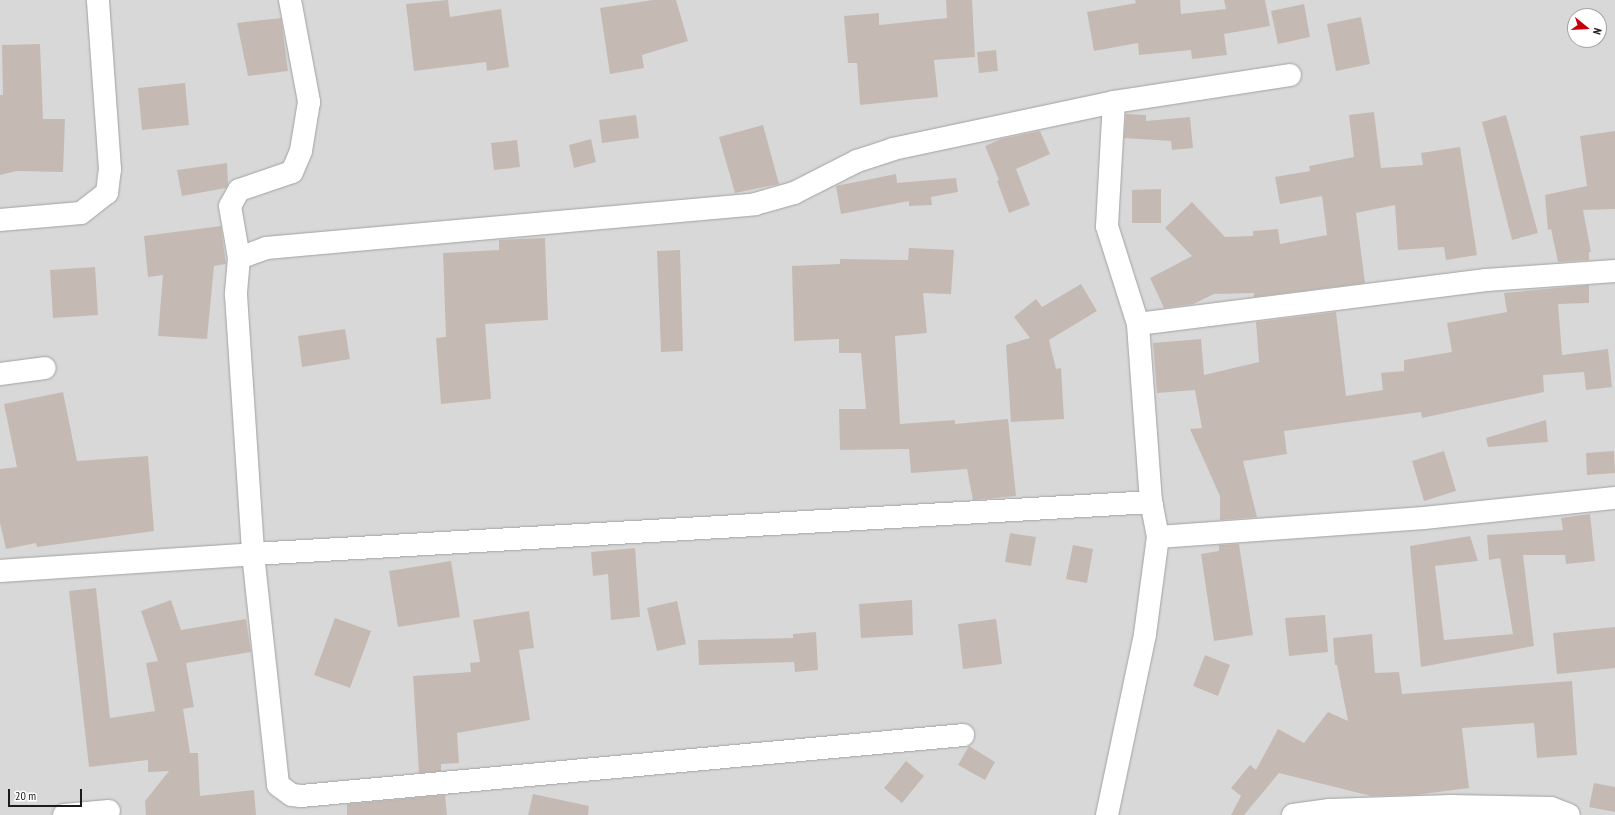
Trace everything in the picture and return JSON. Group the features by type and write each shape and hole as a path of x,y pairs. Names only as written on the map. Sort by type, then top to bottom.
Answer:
{"street":[{"path":"0,220 81,213 107,193 110,169 98,0"},
{"path":"290,0 308,102 301,151 292,172 238,190 230,206 239,258 236,295 253,554 278,785 292,795 963,735"},
{"path":"239,258 266,248 755,204 794,192 857,161 893,149 1114,102 1290,75"},
{"path":"1107,815 1145,634 1158,537 1151,502 1138,324 1107,226 1114,102"},
{"path":"1138,324 1486,280 1615,271"},
{"path":"0,374 45,368"},
{"path":"1158,537 1424,518 1615,498"},
{"path":"0,571 253,554 1151,502"},
{"path":"1293,815 1330,810 1451,806 1551,808 1569,815"},
{"path":"64,815 109,811"}],"shaded area":[{"path":"0,0 1615,0 1615,815 0,815"}],"building":[{"path":"448,0 450,17 501,9 509,67 487,71 486,62 414,71 406,4"},
{"path":"653,0 676,0 688,41 642,55 644,68 610,74 600,8"},
{"path":"946,0 972,0 975,57 934,60 938,97 860,105 857,63 848,63 844,16 879,13 879,25 947,18"},
{"path":"1135,0 1180,0 1181,14 1226,9 1224,0 1265,0 1270,26 1224,34 1227,55 1192,59 1191,50 1139,55 1138,43 1094,51 1087,12 1136,3"},
{"path":"1304,4 1310,37 1278,44 1271,11"},
{"path":"1361,17 1370,64 1336,71 1327,24"},
{"path":"281,18 288,71 248,76 237,23"},
{"path":"40,44 43,119 65,119 63,172 17,171 0,175 0,95 3,95 2,45"},
{"path":"996,50 998,71 979,73 977,52"},
{"path":"185,83 189,125 142,130 138,88"},
{"path":"1374,112 1381,168 1423,165 1421,153 1460,147 1477,255 1446,260 1444,247 1398,250 1395,205 1356,213 1365,283 1254,297 1254,293 1214,294 1193,304 1164,308 1150,278 1192,256 1165,228 1192,202 1225,237 1253,236 1253,231 1278,229 1280,244 1327,235 1322,196 1280,204 1275,177 1310,171 1309,166 1354,157 1349,115"},
{"path":"1126,114 1146,115 1146,121 1190,117 1193,148 1172,150 1171,141 1124,138"},
{"path":"636,115 639,138 602,143 599,120"},
{"path":"1506,115 1538,233 1512,240 1482,122"},
{"path":"763,125 779,184 735,193 719,137"},
{"path":"1040,131 1050,154 1016,169 1030,205 1009,213 997,181 999,180 985,146 1001,139"},
{"path":"1615,131 1615,209 1583,210 1591,252 1589,252 1589,260 1558,262 1551,229 1548,230 1545,195 1587,186 1580,136"},
{"path":"591,139 596,162 574,168 569,145"},
{"path":"517,140 520,167 494,170 491,143"},
{"path":"227,163 228,184 226,188 182,196 177,170"},
{"path":"896,174 897,183 956,178 958,192 931,197 932,205 909,206 909,201 841,214 836,186"},
{"path":"1161,189 1161,223 1132,223 1132,190"},
{"path":"221,226 226,264 214,266 207,339 158,336 163,275 148,277 144,236"},
{"path":"545,238 548,320 485,324 491,399 441,404 436,338 446,337 443,253 499,250 499,240"},
{"path":"909,248 954,250 951,294 923,293 927,333 895,336 900,424 955,420 955,424 1008,419 1016,496 973,500 967,469 911,473 909,449 840,450 839,409 866,409 861,353 839,353 839,339 794,341 792,266 840,264 840,259 908,260"},
{"path":"680,250 683,351 661,352 657,251"},
{"path":"95,267 98,315 53,318 50,270"},
{"path":"1081,284 1097,311 1049,340 1056,369 1061,368 1064,419 1011,422 1006,345 1030,338 1014,317 1036,299 1042,307"},
{"path":"1589,285 1589,303 1558,304 1562,355 1608,349 1612,387 1586,390 1584,372 1543,375 1544,392 1422,418 1421,412 1284,431 1287,454 1243,461 1257,517 1220,520 1220,496 1190,429 1202,428 1195,390 1157,393 1153,343 1201,339 1204,375 1259,362 1256,322 1336,312 1346,396 1383,390 1381,373 1404,371 1404,360 1452,352 1447,323 1507,312 1504,293"},
{"path":"345,329 350,359 302,367 298,336"},
{"path":"63,392 77,461 148,456 154,531 37,547 36,543 6,549 0,523 0,469 17,467 4,404"},
{"path":"1546,420 1548,442 1488,447 1486,438"},
{"path":"1444,451 1456,491 1424,501 1412,461"},
{"path":"1614,451 1615,473 1587,475 1586,453"},
{"path":"1590,514 1595,561 1566,564 1565,555 1523,555 1534,646 1421,667 1410,546 1470,536 1478,561 1435,566 1444,640 1513,634 1500,558 1489,560 1487,535 1563,530 1561,518"},
{"path":"1010,533 1036,537 1031,566 1005,562"},
{"path":"1239,544 1253,635 1214,641 1201,554 1219,551 1219,545"},
{"path":"1073,545 1093,549 1087,583 1066,579"},
{"path":"635,548 640,617 611,620 608,574 593,576 591,552"},
{"path":"451,561 460,617 398,627 389,571"},
{"path":"96,588 110,718 155,711 146,663 158,661 141,611 171,600 181,630 246,619 251,652 186,663 194,707 183,709 190,753 198,753 200,796 254,790 256,815 146,815 145,801 169,771 148,772 148,760 89,767 69,591"},
{"path":"912,600 913,635 861,638 859,604"},
{"path":"677,601 686,644 657,651 647,608"},
{"path":"529,611 534,648 519,650 530,720 457,733 459,763 441,764 441,771 419,773 413,676 471,672 470,663 480,662 473,620"},
{"path":"1325,615 1328,652 1289,656 1285,618"},
{"path":"335,618 371,631 350,688 314,675"},
{"path":"996,619 1002,664 963,669 958,624"},
{"path":"1615,627 1615,668 1557,674 1553,633"},
{"path":"816,632 818,670 795,672 794,662 699,665 698,640 793,638 793,634"},
{"path":"1372,634 1375,673 1399,672 1402,694 1572,681 1577,755 1537,758 1534,723 1462,728 1469,788 1415,795 1371,796 1279,773 1244,815 1231,815 1241,796 1231,788 1250,765 1256,770 1278,729 1304,743 1328,712 1348,721 1337,665 1335,665 1333,638"},
{"path":"1205,655 1230,665 1218,696 1193,686"},
{"path":"969,746 995,762 985,780 958,765"},
{"path":"906,761 924,776 902,803 884,788"},
{"path":"1594,783 1615,787 1615,812 1589,807"},
{"path":"533,794 589,806 588,815 528,815"},
{"path":"445,795 447,815 347,815 347,804"}]}
